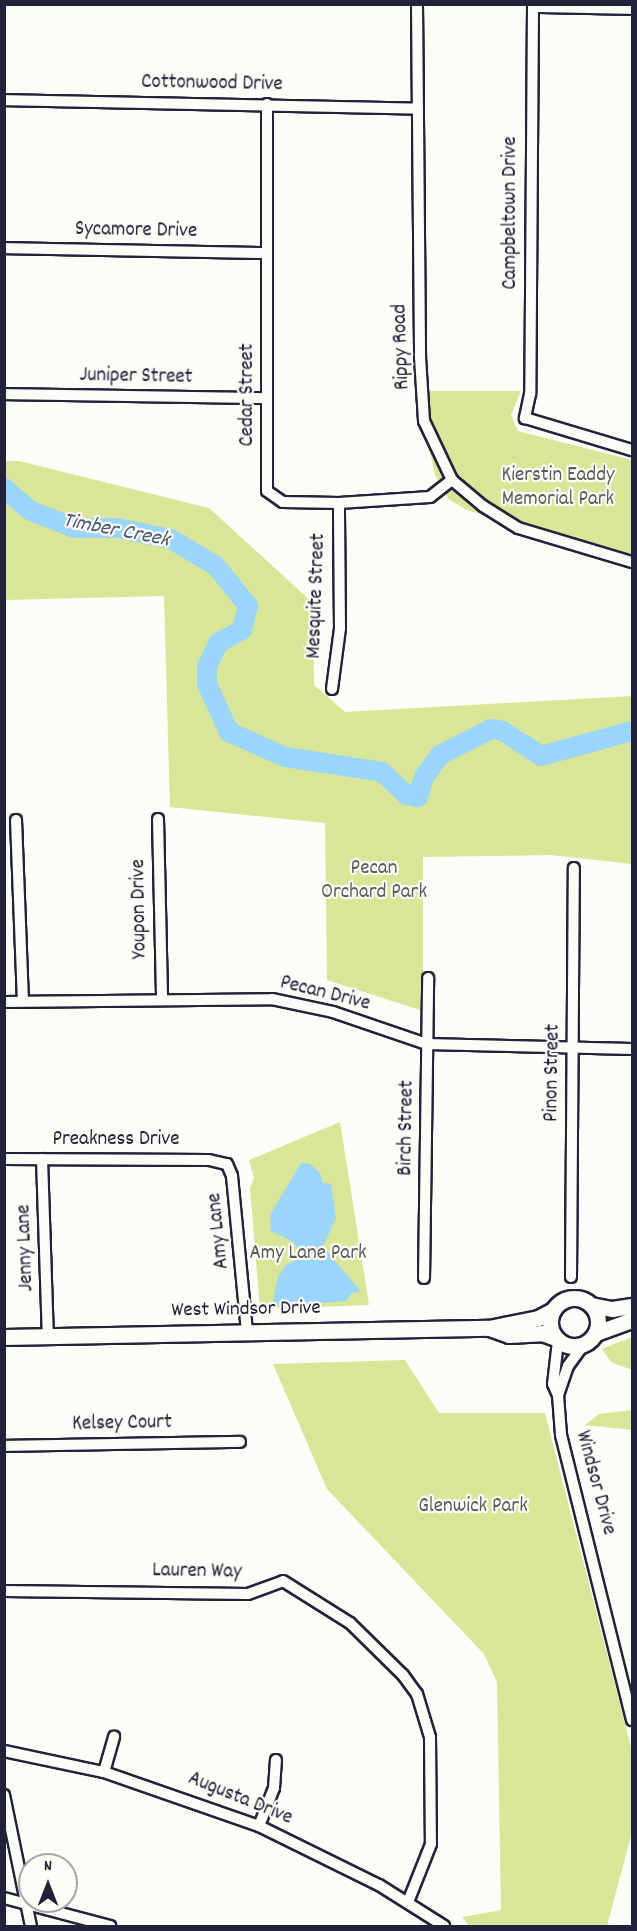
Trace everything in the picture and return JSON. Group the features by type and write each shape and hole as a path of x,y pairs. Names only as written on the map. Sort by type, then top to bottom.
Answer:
{"street":[{"name":"Rippy Road","path":"417,4 420,357 424,421 452,480 483,507 518,528 633,562"},
{"name":"Campbeltown Drive","path":"629,7 533,7 530,394 525,418 633,450"},
{"name":"Cottonwood Drive","path":"4,100 418,109"},
{"name":"Cedar Street","path":"267,104 267,491 282,502 339,503 430,497 452,480"},
{"name":"Sycamore Drive","path":"4,248 267,253"},
{"name":"Juniper Street","path":"4,394 267,398"},
{"name":"Mesquite Street","path":"332,689 340,628 339,503"},
{"path":"16,819 22,1000"},
{"name":"Youpon Drive","path":"158,819 162,997"},
{"name":"Pinon Street","path":"571,1277 574,868"},
{"name":"Birch Street","path":"424,1278 428,978"},
{"name":"Pecan Drive","path":"4,1002 162,997 284,1001 333,1012 427,1044 633,1049"},
{"name":"Preakness Drive","path":"4,1159 209,1160 227,1164"},
{"name":"Jenny Lane","path":"42,1159 48,1336"},
{"name":"Amy Lane","path":"227,1164 232,1176 247,1331"},
{"name":"West Windsor Drive","path":"4,1337 489,1328 538,1318 571,1298 612,1309 633,1306"},
{"path":"591,1305 597,1315 596,1333"},
{"path":"553,1310 550,1322 557,1340"},
{"path":"583,1345 596,1333 633,1320"},
{"name":"West Windsor Drive","path":"489,1328 509,1335 542,1334 572,1346 583,1345"},
{"name":"Windsor Drive","path":"557,1340 553,1384 558,1395 561,1435 633,1720"},
{"name":"Windsor Drive","path":"558,1395 568,1365 583,1345"},
{"name":"Kelsey Court","path":"4,1446 240,1442"},
{"name":"Lauren Way","path":"4,1591 248,1594 283,1581 350,1623 403,1675 417,1695 430,1737 431,1844 408,1902"},
{"path":"104,1772 114,1736"},
{"name":"Augusta Drive","path":"4,1751 104,1772 259,1826 340,1864 408,1902 444,1926"},
{"path":"259,1826 274,1788 276,1760"},
{"path":"4,1795 18,1860"},
{"path":"65,1913 110,1926"}],"green space":[{"name":"Kierstin Eaddy Memorial Park","path":"430,391 521,391 511,415 518,431 632,460 632,557 551,536 467,510 448,499 435,475 430,452"},
{"name":"Pecan Orchard Park","path":"4,461 19,461 209,508 313,603 314,685 345,712 632,696 632,864 551,855 423,857 423,1011 327,980 325,823 170,807 164,596 5,600"},
{"name":"Amy Lane Park","path":"340,1122 369,1305 260,1309 250,1188 254,1178 249,1160"},
{"path":"632,1337 632,1370 611,1362 602,1349"},
{"name":"Glenwick Park","path":"405,1360 439,1413 545,1413 632,1751 632,1832 607,1926 469,1926 462,1917 501,1910 497,1682 484,1654 327,1489 273,1364"},
{"path":"632,1410 632,1430 585,1425 599,1414"}],"water":[{"path":"301,1163 309,1163 320,1173 323,1183 331,1184 336,1218 323,1246 361,1292 352,1293 346,1301 272,1307 278,1277 286,1265 295,1261 299,1251 293,1242 271,1231 270,1215"}],"waterway":[{"name":"Timber Creek","path":"4,488 29,510 74,528 117,528 171,539 216,566 248,606 242,630 219,642 207,667 207,684 229,732 285,757 382,772 407,795 418,797 424,777 440,755 491,729 503,731 541,756 632,731"}]}
